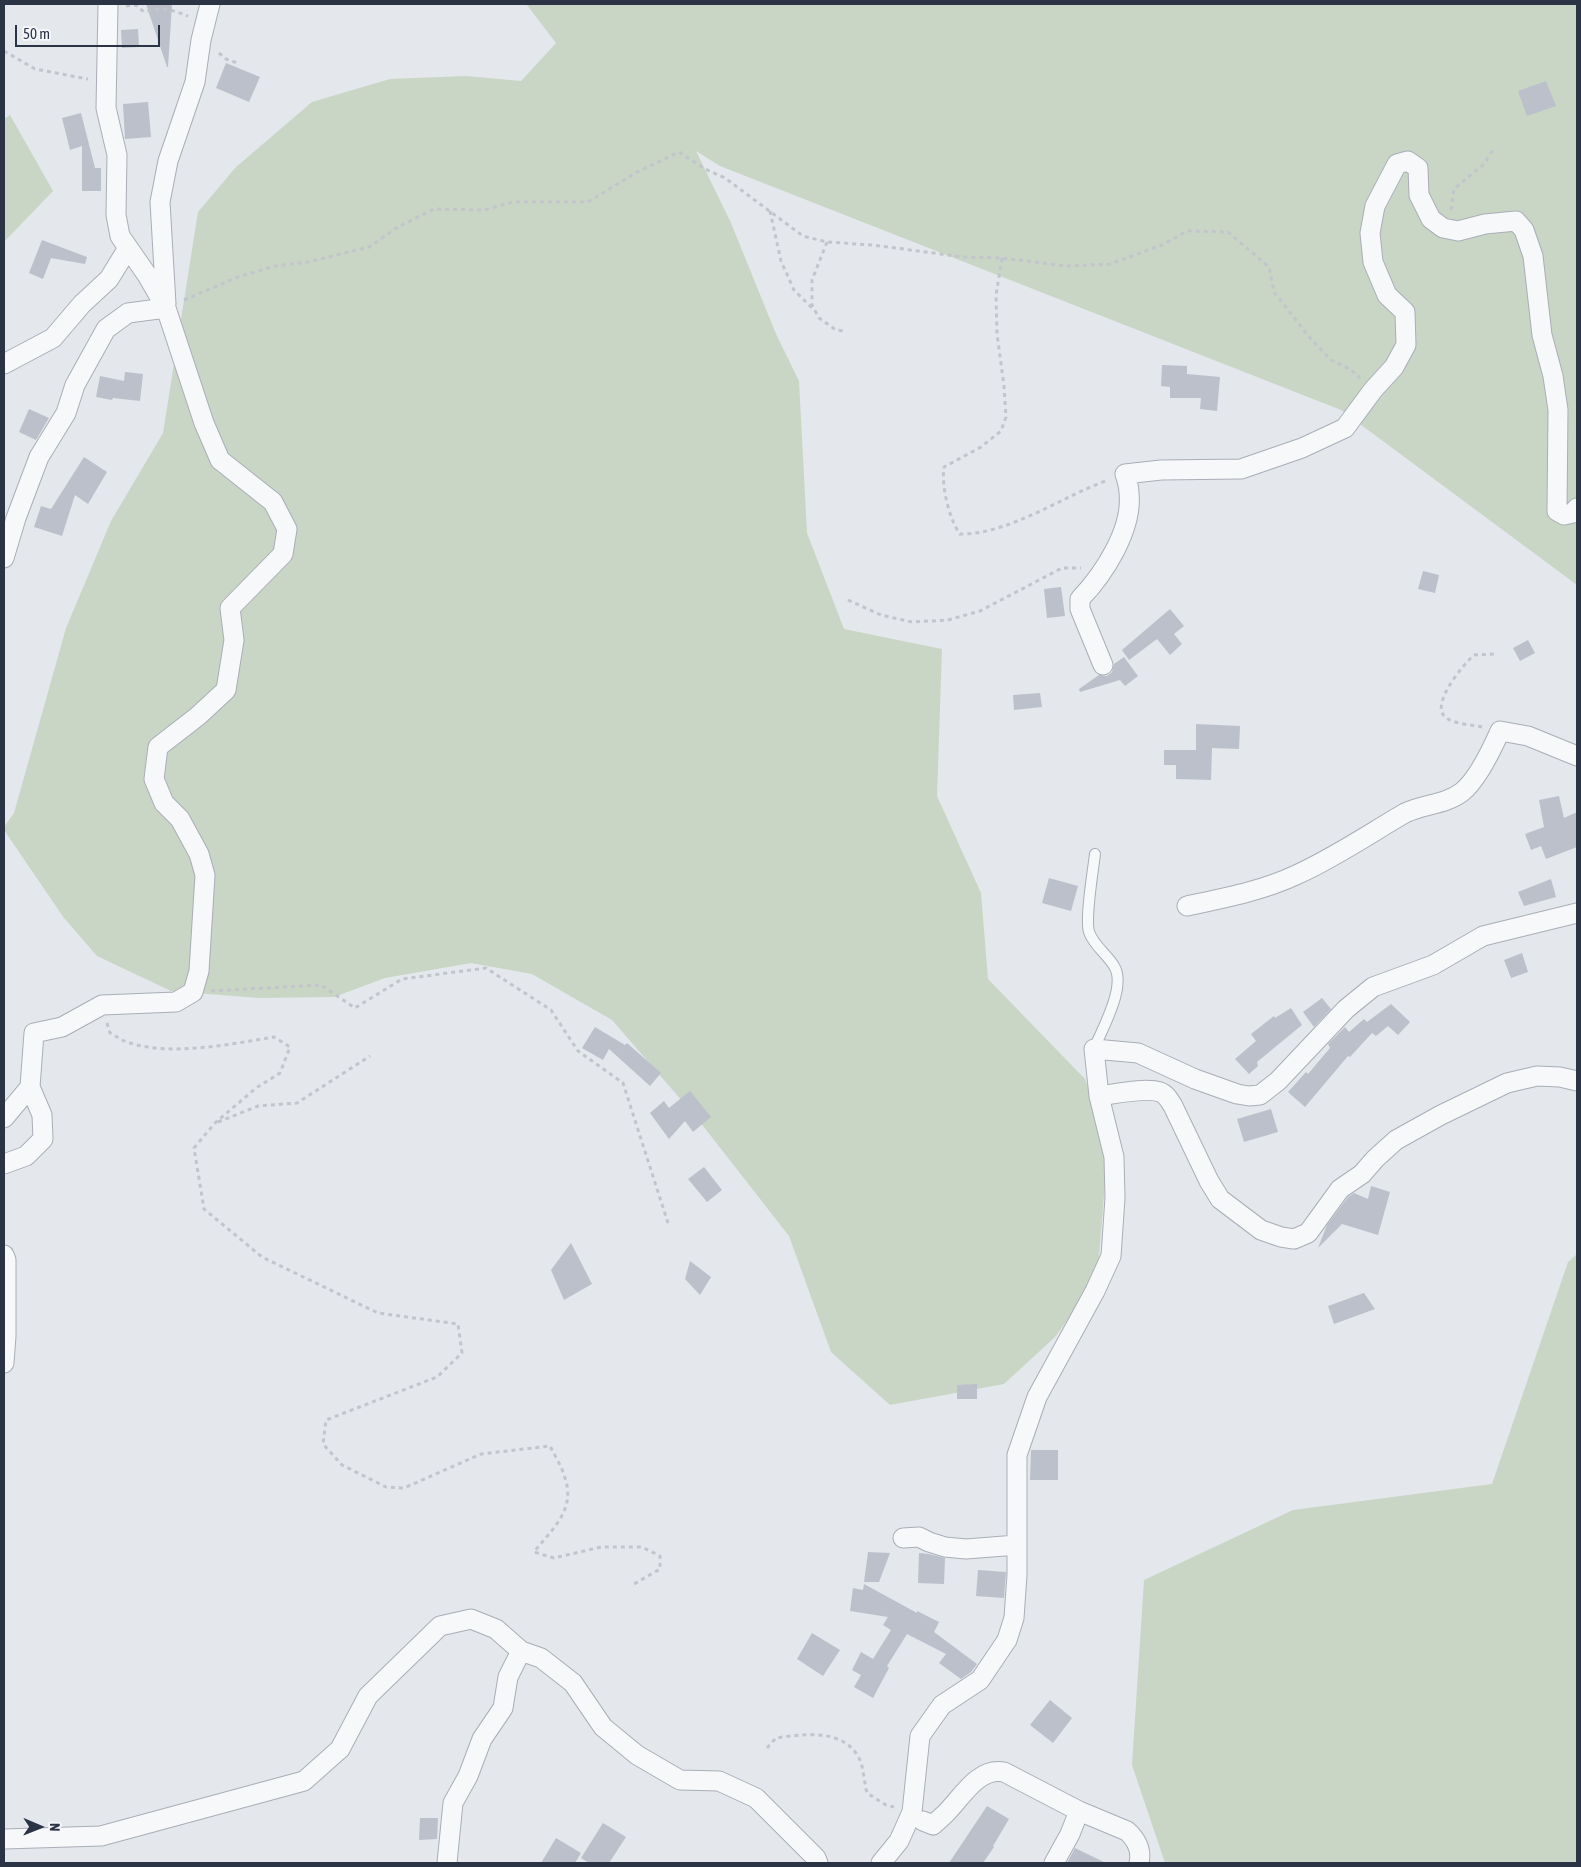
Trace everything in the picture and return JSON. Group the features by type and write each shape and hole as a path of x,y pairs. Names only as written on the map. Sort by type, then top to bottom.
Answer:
{"street":[{"path":"4,1164 26,1156 43,1139 42,1115 30,1086 34,1033 62,1027 102,1005 176,1002 193,992 199,970 205,875 199,854 180,819 164,803 154,779 158,747 198,716 226,690 234,640 230,608 283,554 288,529 273,502 220,460 204,423 166,308 147,275 120,236 116,215 117,155 106,108 108,4"},
{"path":"166,308 160,202 168,161 195,82 201,40 210,4"},
{"path":"1103,665 1080,609 1080,599 1113,556 1127,515 1130,494 1125,474 1161,470 1241,469 1302,448 1345,428 1373,390 1394,366 1406,345 1405,312 1387,295 1373,262 1370,233 1375,206 1396,164 1408,161 1418,168 1419,195 1431,219 1443,228 1458,231 1485,224 1516,221 1524,230 1533,256 1542,335 1553,376 1558,410 1556,511 1564,515 1572,513 1577,508"},
{"path":"4,364 53,338 82,304 109,279 128,248"},
{"path":"4,558 16,518 39,457 66,413 75,385 106,329 128,313 166,308"},
{"path":"1187,906 1267,887 1295,876 1330,858 1408,812 1450,799 1463,791 1479,770 1491,751 1500,731 1528,736 1577,756"},
{"path":"880,1863 918,1817 920,1736 942,1705 980,1680 1007,1640 1014,1618 1017,1575 1016,1455 1037,1397 1095,1292 1111,1256 1115,1198 1114,1157 1099,1096 1094,1049 1138,1053 1195,1079 1237,1094 1249,1096 1260,1094 1278,1081 1346,1009 1372,987 1433,965 1483,936 1577,913"},
{"path":"1099,1096 1150,1091 1161,1092 1173,1106 1209,1181 1220,1199 1261,1230 1294,1239 1308,1233 1340,1189 1362,1174 1396,1140 1441,1115 1507,1083 1537,1076 1577,1081"},
{"path":"4,1118 30,1086"},
{"path":"4,1256 6,1260 6,1336 4,1363"},
{"path":"903,1538 919,1537 944,1547 966,1548 1016,1545"},
{"path":"4,1838 101,1836 304,1781 340,1749 368,1696 440,1626 471,1619 496,1630 521,1651 542,1658 573,1683 603,1726 637,1756 680,1780 720,1781 756,1798 816,1858 818,1863"},
{"path":"447,1863 454,1803 468,1776 482,1739 503,1708 508,1678 521,1651"},
{"path":"918,1817 933,1825 945,1814 966,1788 990,1772 1004,1772 1079,1811 1127,1831 1133,1836 1141,1854 1139,1863"},
{"path":"1054,1863 1070,1834 1079,1811"}],"lane":[{"path":"1094,1049 1111,1008 1119,982 1118,972 1112,962 1094,942 1089,930 1095,854"}],"path":[{"path":"122,4 125,6 136,5 144,12 174,9 189,16 193,13"},
{"path":"4,51 35,69 88,79 106,78"},
{"path":"1458,231 1451,220 1450,203 1454,189 1484,164 1494,148"},
{"path":"166,308 238,277 275,266 308,262 369,247 398,227 434,209 484,210 513,202 588,202 637,172 678,152 705,169 725,178 803,236 827,242 873,245 963,257 1002,258 1067,266 1110,264 1162,245 1187,231 1228,232 1269,267 1274,292 1310,338 1331,360 1350,370 1373,390"},
{"path":"770,211 781,261 794,290 816,312"},
{"path":"827,242 812,280 812,305 819,318 836,330 845,332"},
{"path":"1002,258 996,295 997,334 1006,417 1001,430 988,441 944,467 942,477 952,524 960,534 974,535 1004,526 1094,485 1125,474"},
{"path":"848,600 880,615 912,622 948,620 980,611 1062,568 1105,568"},
{"path":"1494,654 1474,655 1464,664 1443,696 1442,706 1443,715 1448,719 1500,731"},
{"path":"193,992 321,985 355,1008 402,979 486,968 551,1010 578,1051 623,1083 668,1223"},
{"path":"102,1005 110,1033 127,1042 147,1046 194,1048 274,1037 290,1047 280,1073 256,1088 216,1123 194,1148 204,1209 262,1258 378,1313 458,1324 462,1353 437,1377 326,1420 323,1444 342,1465 386,1487 404,1488 481,1454 550,1446 566,1478 569,1498 563,1517 534,1552 554,1558 601,1547 642,1547 660,1556 660,1569 634,1584"},
{"path":"216,1123 258,1106 297,1103 370,1056"},
{"path":"767,1748 776,1738 804,1734 831,1736 845,1743 859,1758 867,1793 886,1805 918,1817"}],"green space":[{"path":"524,4 1577,4 1577,585 1341,410 720,166 696,151 731,223 776,334 799,381 807,533 844,629 942,649 937,796 981,893 988,979 1085,1079 1108,1147 1097,1280 1055,1337 1004,1384 890,1405 831,1352 789,1236 696,1117 612,1020 532,974 471,963 385,978 334,997 259,998 171,991 97,956 64,918 4,830 4,827 14,813 66,628 111,521 163,433 198,212 236,167 312,102 390,79 466,76 521,81 556,43 527,5"},
{"path":"10,115 53,191 4,242 4,119"},
{"path":"1577,1254 1577,1863 1165,1863 1132,1765 1144,1580 1293,1510 1492,1484 1568,1262"}],"building":[{"path":"146,4 172,4 168,67 167,67"},
{"path":"138,29 139,47 122,48 121,30"},
{"path":"226,63 260,77 249,102 216,88"},
{"path":"1546,81 1556,106 1527,116 1518,91"},
{"path":"148,102 151,137 125,139 123,104"},
{"path":"81,113 95,168 101,168 101,191 82,191 82,146 70,150 62,118"},
{"path":"42,240 87,257 85,264 51,258 43,279 29,273"},
{"path":"1162,365 1187,366 1187,374 1220,377 1217,411 1200,409 1201,398 1170,398 1170,387 1161,386"},
{"path":"125,372 143,374 140,401 113,398 112,400 96,397 100,376 124,381"},
{"path":"29,409 49,418 36,440 19,432"},
{"path":"84,457 107,472 88,504 75,495 62,536 34,527 41,506 51,509"},
{"path":"1423,571 1439,575 1435,593 1418,589"},
{"path":"1061,587 1065,616 1047,618 1044,589"},
{"path":"1170,609 1184,626 1174,634 1182,644 1170,655 1157,639 1129,660 1122,650"},
{"path":"1528,640 1535,653 1520,661 1513,648"},
{"path":"1124,657 1138,676 1125,686 1120,680 1080,692 1079,689 1099,675 1107,676 1112,672 1114,664"},
{"path":"1040,693 1042,707 1014,710 1013,695"},
{"path":"1196,724 1240,726 1239,749 1212,748 1211,780 1176,779 1176,765 1164,765 1164,750 1196,750"},
{"path":"1559,796 1564,818 1577,812 1577,847 1546,859 1541,846 1531,850 1525,834 1544,827 1539,800"},
{"path":"1049,878 1078,886 1071,911 1042,903"},
{"path":"1551,879 1556,897 1524,906 1518,892"},
{"path":"1522,953 1528,972 1511,978 1504,960"},
{"path":"1322,998 1331,1009 1314,1027 1303,1012"},
{"path":"1391,1004 1410,1022 1398,1035 1388,1026 1376,1036 1372,1033 1350,1057 1348,1056 1305,1107 1288,1092 1306,1072 1308,1074 1330,1048 1328,1044 1345,1027 1349,1032 1364,1019 1367,1022"},
{"path":"1291,1008 1302,1025 1257,1062 1258,1066 1249,1074 1235,1059 1256,1041 1251,1034 1274,1016 1275,1018"},
{"path":"595,1027 625,1045 627,1043 661,1073 650,1086 609,1049 603,1060 582,1048"},
{"path":"690,1091 711,1117 693,1132 685,1121 669,1139 650,1113 664,1101 669,1108"},
{"path":"1271,1109 1278,1132 1244,1142 1237,1119"},
{"path":"704,1167 722,1190 707,1202 688,1179"},
{"path":"1371,1186 1390,1192 1378,1235 1342,1224 1318,1248 1327,1225 1348,1197 1354,1193 1368,1199"},
{"path":"571,1243 592,1284 564,1300 551,1270"},
{"path":"690,1261 711,1277 700,1295 685,1279"},
{"path":"1364,1293 1375,1309 1334,1324 1328,1306"},
{"path":"977,1384 977,1399 957,1399 957,1385"},
{"path":"1031,1450 1058,1450 1058,1480 1030,1480"},
{"path":"868,1552 890,1553 879,1582 864,1582"},
{"path":"919,1553 945,1558 944,1584 918,1583"},
{"path":"978,1570 1006,1572 1004,1598 976,1596"},
{"path":"864,1584 917,1613 917,1611 939,1622 934,1632 977,1664 971,1672 961,1679 939,1663 946,1654 907,1634 887,1666 889,1668 873,1698 854,1687 861,1675 852,1670 861,1652 873,1659 891,1630 883,1625 888,1617 850,1611 853,1588 863,1590"},
{"path":"812,1633 840,1650 823,1676 797,1659"},
{"path":"1050,1700 1072,1718 1053,1743 1030,1725"},
{"path":"987,1806 1009,1819 994,1847 983,1863 949,1863"},
{"path":"420,1818 438,1818 437,1839 419,1840"},
{"path":"603,1823 626,1837 609,1863 589,1863 581,1858"},
{"path":"556,1838 581,1853 575,1863 541,1863"},
{"path":"1075,1848 1106,1863 1067,1863"}]}
